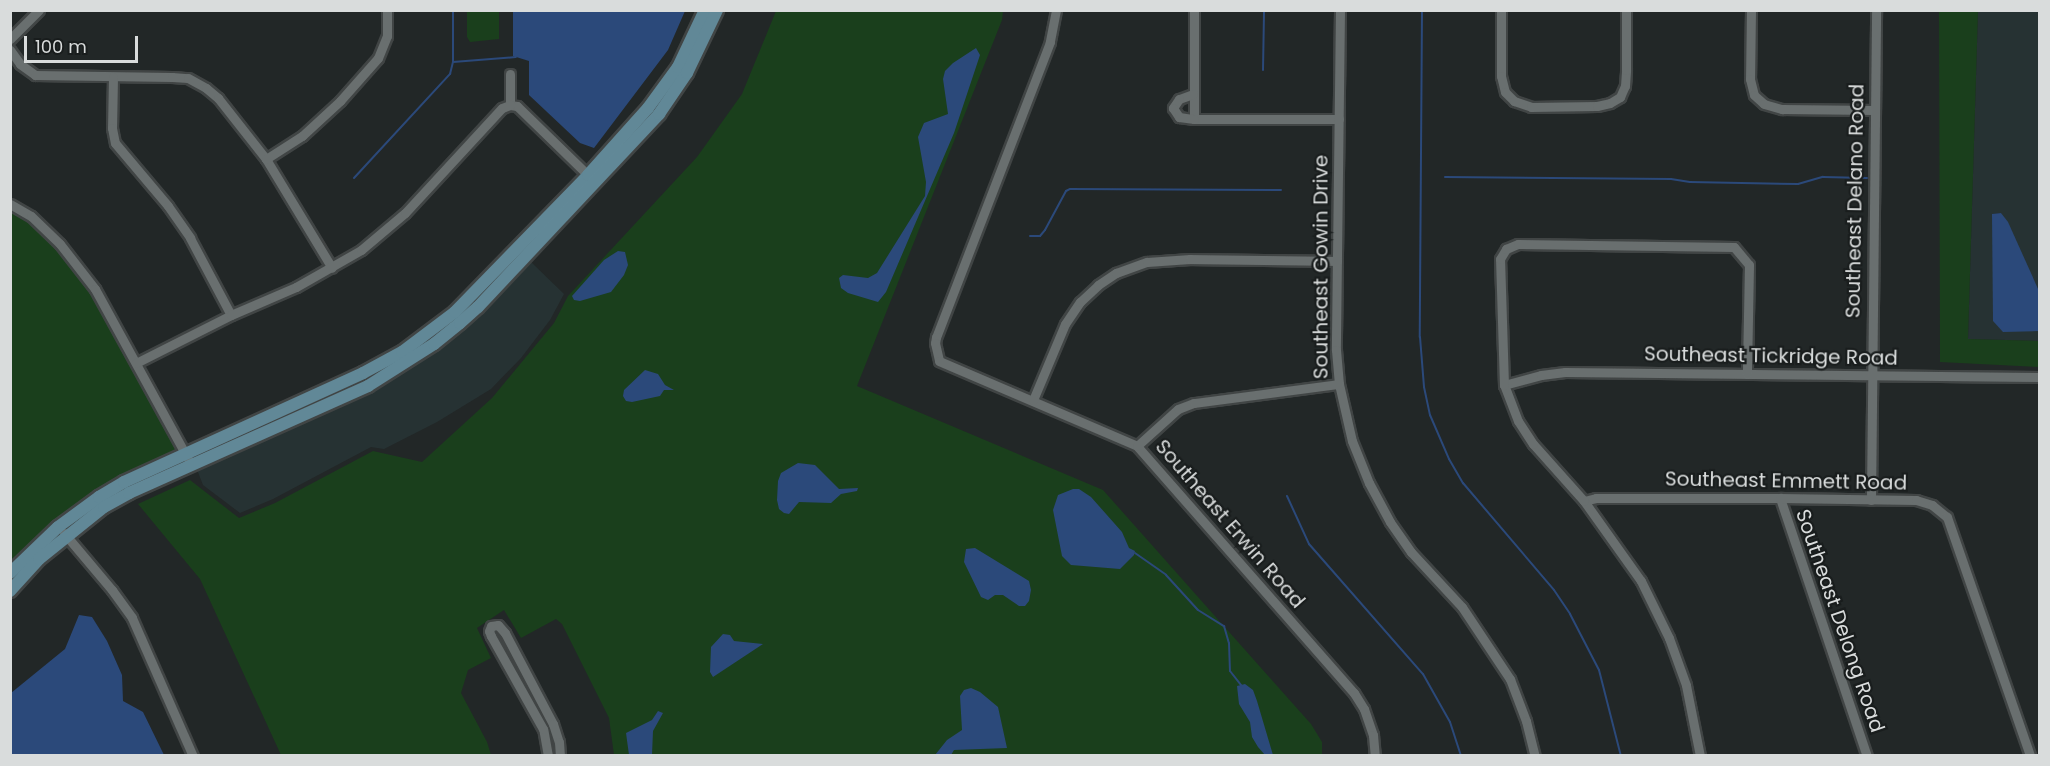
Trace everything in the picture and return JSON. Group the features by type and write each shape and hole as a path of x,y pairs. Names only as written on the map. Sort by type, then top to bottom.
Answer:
{"street":[{"path":"10,39 39,10"},
{"path":"266,159 302,136 340,101 378,58 387,36 387,10"},
{"path":"683,70 705,10"},
{"path":"10,573 62,531 188,459 312,403 368,386 478,307 519,257 592,179 659,114 717,10"},
{"name":"Southeast Erwin Road","path":"1056,10 1050,42 935,343 939,360 1137,446 1354,693 1365,709 1373,735 1375,756"},
{"path":"1194,10 1194,118"},
{"name":"Southeast Gowin Drive","path":"1340,10 1337,261 1339,384 1352,441 1374,493 1390,522 1411,552 1462,607 1504,669 1526,721 1535,756"},
{"path":"1501,10 1501,76 1505,92 1514,101 1531,107 1597,106 1610,103 1620,97 1625,86 1626,10"},
{"path":"1751,10 1750,80 1754,95 1764,104 1782,109 1874,110"},
{"name":"Southeast Delano Road","path":"1871,500 1876,10"},
{"path":"10,50 20,64 35,75 172,77 195,81 218,98 266,159 332,268"},
{"path":"510,74 510,105"},
{"path":"113,77 112,128 115,143 168,207 190,238 231,315"},
{"path":"1193,94 1179,99 1173,108 1179,117 1339,119"},
{"path":"136,363 332,268 361,250 392,225 502,108 510,105 517,106 592,179"},
{"path":"10,204 31,216 81,268 188,459"},
{"path":"1700,756 1686,685 1669,638 1641,581 1584,501 1533,444 1518,421 1504,385 1500,259 1506,249 1518,244 1734,247 1749,265 1747,374"},
{"path":"1033,400 1065,324 1080,302 1098,285 1116,273 1147,262 1168,260 1337,261"},
{"name":"Southeast Tickridge Road","path":"1504,385 1541,375 1565,372 2040,377"},
{"path":"1137,446 1179,409 1194,403 1339,384"},
{"name":"Southeast Emmett Road","path":"1584,501 1596,498 1780,498 1916,500 1932,505 1947,517 2030,756"},
{"name":"Southeast Delong Road","path":"1780,498 1867,756"},
{"path":"10,591 62,531"},
{"path":"62,531 112,590 132,618 194,756"},
{"path":"548,756 543,729 491,636 489,631 491,626 498,625 505,633 553,724 559,742 560,756"}],"shaded area":[{"path":"1978,11 2039,11 2039,291 2001,213 1993,214 2023,331 2039,331 2039,341 1968,339"},
{"path":"529,260 564,294 550,320 521,358 491,389 437,422 384,449 371,447 273,499 240,513 203,485 196,467 366,391"}],"green space":[{"path":"467,11 499,11 499,39 470,42 467,37"},
{"path":"776,11 1003,11 1002,20 857,386 1103,490 1311,724 1322,742 1322,755 614,755 609,718 562,624 556,619 521,638 504,610 477,628 491,658 468,670 461,693 487,742 491,755 281,755 200,579 138,504 190,480 239,518 275,503 373,451 422,462 492,398 554,323 568,296 697,157 742,94"},
{"path":"1939,11 1978,11 1968,339 2039,341 2039,367 1940,362"},
{"path":"10,209 29,220 58,247 92,291 180,452 122,479 10,567"}],"water":[{"path":"513,10 685,11 668,50 594,148 580,143 529,95 529,61 513,56"},
{"path":"976,48 980,55 954,133 886,292 878,302 848,293 841,288 839,278 843,275 868,278 877,273 925,196 926,182 918,137 924,123 948,114 943,79 945,71"},
{"path":"2001,213 2008,222 2039,291 2039,331 2003,332 1993,321 1992,214"},
{"path":"618,251 625,252 628,265 624,275 611,292 580,301 574,300 572,296 604,260"},
{"path":"645,370 658,374 665,385 674,390 664,390 660,396 632,402 626,401 623,396 624,390"},
{"path":"798,463 815,465 839,489 858,488 857,491 841,494 831,503 799,502 789,514 784,513 779,509 777,500 778,481 781,473"},
{"path":"1079,489 1091,497 1122,532 1129,548 1135,551 1120,569 1071,565 1062,556 1053,510 1058,495"},
{"path":"975,548 1029,581 1031,590 1029,601 1025,606 1019,606 1003,595 995,595 988,600 981,597 964,562 966,549"},
{"path":"79,615 92,617 107,641 122,675 123,701 143,712 164,755 11,755 11,693 65,649"},
{"path":"723,634 730,635 734,641 763,644 713,677 710,672 711,647"},
{"path":"1245,684 1253,690 1273,755 1265,755 1252,737 1250,722 1239,704 1237,686"},
{"path":"971,688 980,692 998,707 1007,748 954,750 951,755 935,755 947,740 962,730 960,696 964,690"},
{"path":"658,711 663,713 653,731 652,755 629,755 626,733 652,720"}],"waterway":[{"path":"354,178 450,74 453,62 453,10"},
{"path":"1263,70 1264,10"},
{"path":"1422,10 1420,337 1424,387 1430,415 1449,459 1463,483 1554,590 1570,614 1599,670 1621,756"},
{"path":"453,62 516,57"},
{"path":"1445,177 1671,179 1690,182 1798,184 1823,177 1867,178"},
{"path":"1030,236 1040,236 1066,191 1070,189 1281,190"},
{"path":"1287,496 1309,544 1423,674 1450,722 1461,756"},
{"path":"1135,553 1166,575 1198,610 1224,626 1229,643 1230,671 1241,685"}]}
